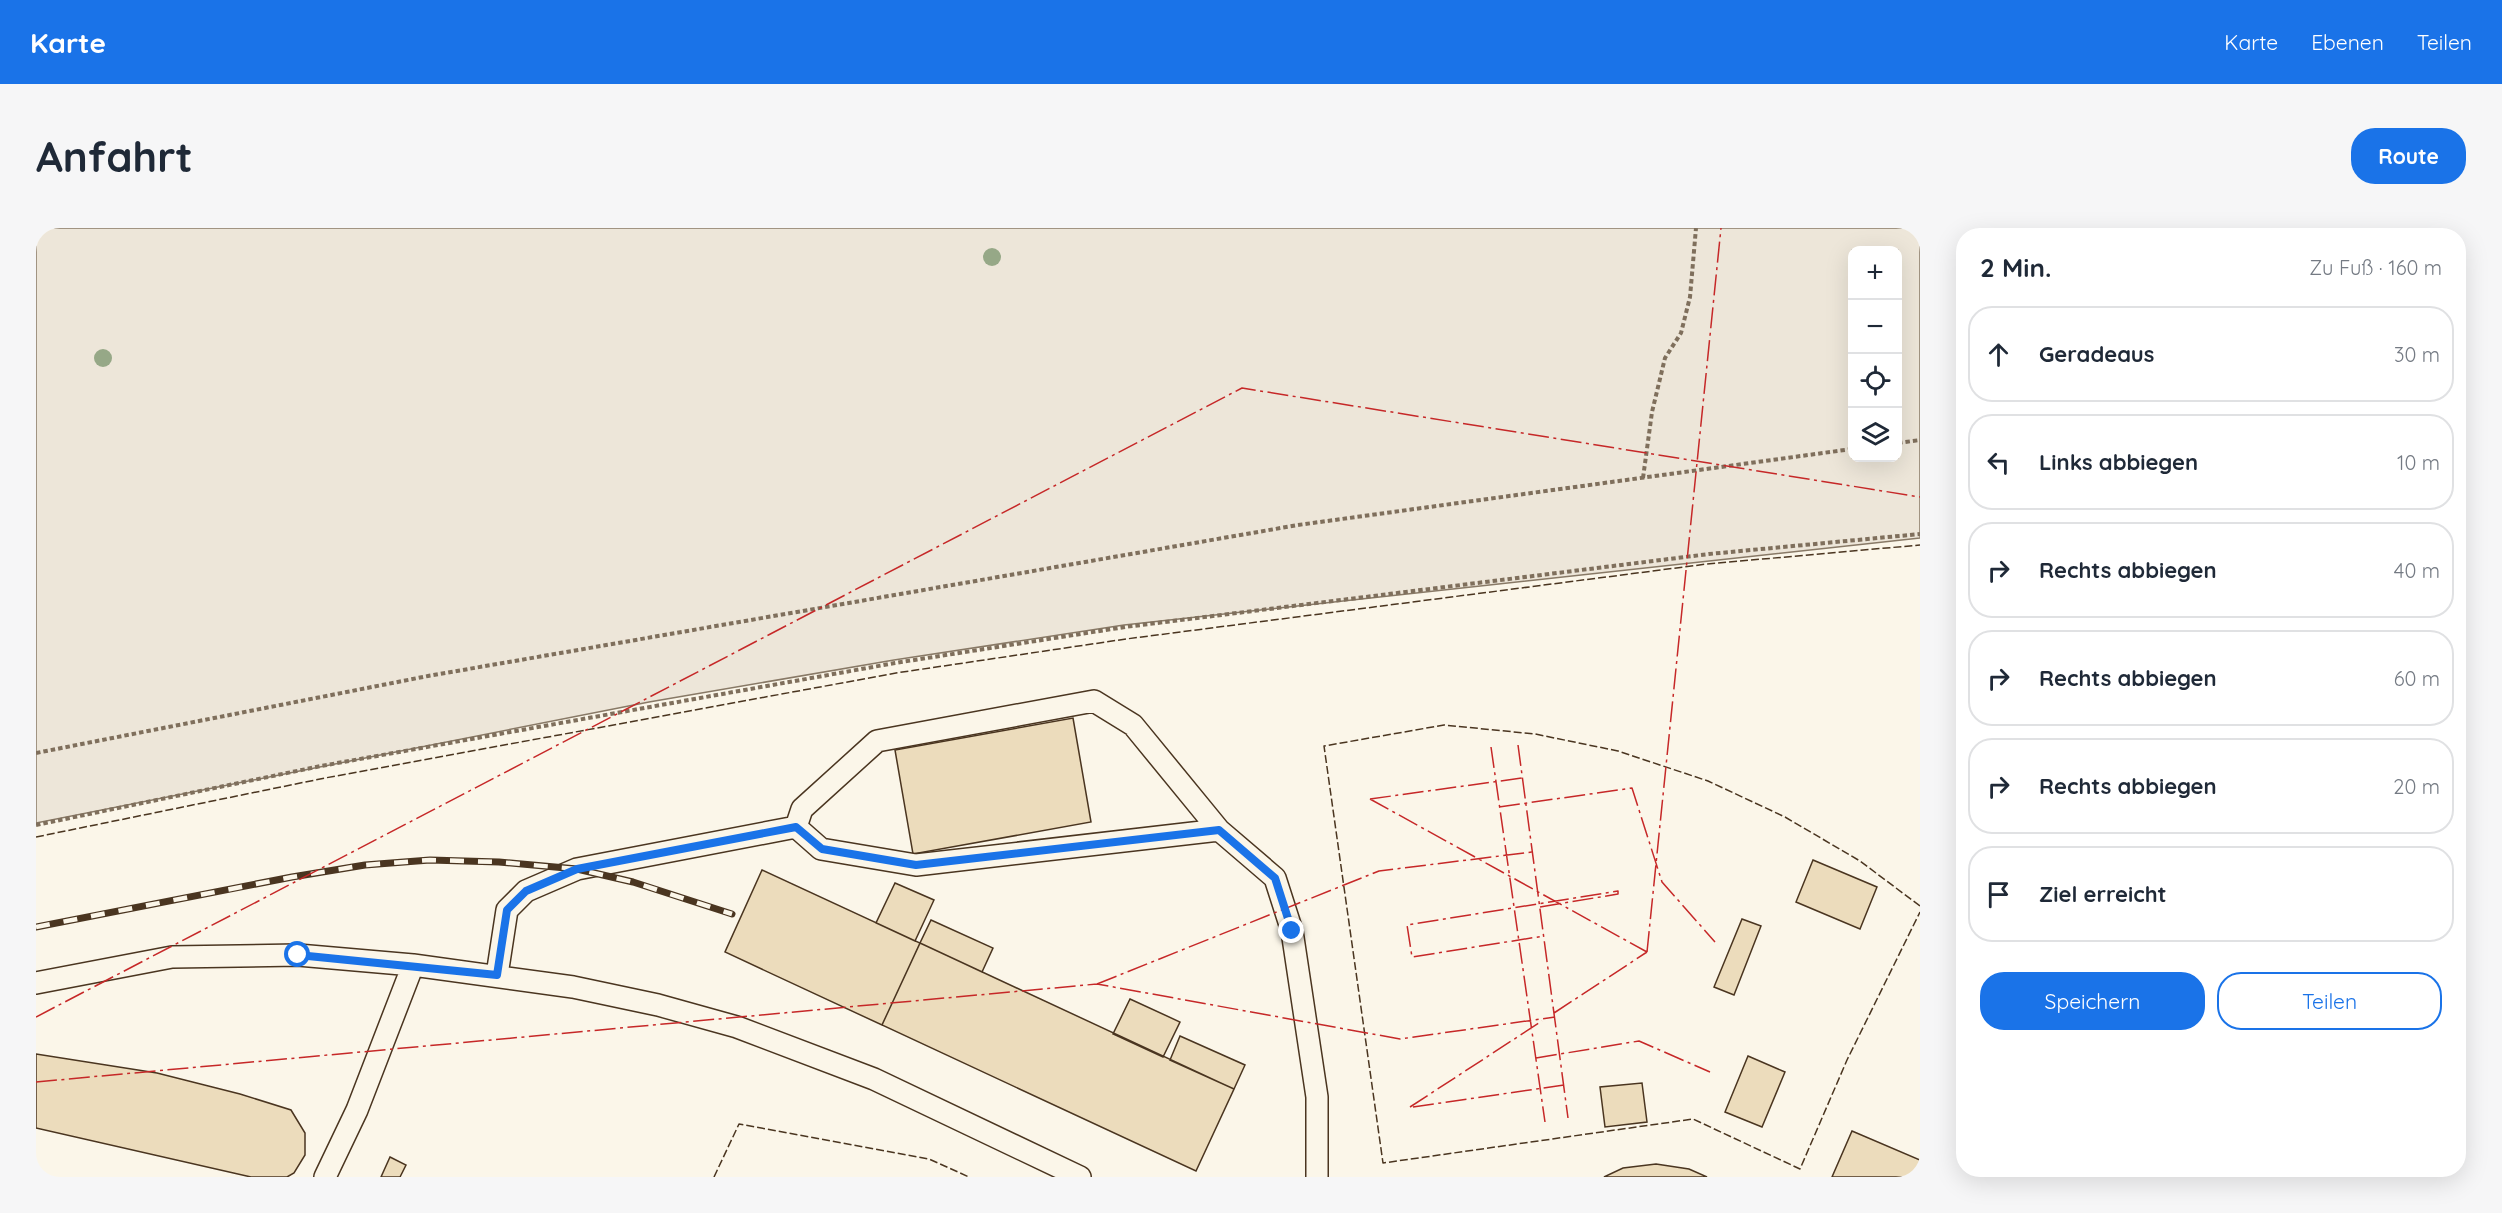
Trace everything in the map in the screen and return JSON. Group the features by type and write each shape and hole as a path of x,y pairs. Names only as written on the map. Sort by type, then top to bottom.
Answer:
{"lane":[{"path":"796,827 802,809 877,741 1094,702 1133,725 1219,830 1275,878 1292,931 1317,1097 1317,1177"},
{"path":"796,827 822,849 916,865 1219,830"},
{"path":"497,975 507,910 526,891 577,869 796,827"},
{"path":"36,982 172,957 298,955 497,975 658,1005 736,1027 874,1079 1080,1177"},
{"path":"325,1177 357,1110 413,965"}],"path":[{"path":"1643,478 1652,412 1665,358 1681,333 1690,297 1696,228"},
{"path":"1902,442 1920,440"},
{"path":"36,753 428,676 1298,525 1848,450"},
{"path":"36,825 333,764 651,705 941,655 1125,627 1709,554 1920,534"}],"shaded area":[{"path":"36,228 1920,228 1920,538 1124,625 894,660 649,702 36,823"}],"building":[{"path":"1073,718 1091,822 913,854 895,750"},
{"path":"1813,860 1877,887 1860,929 1796,902"},
{"path":"762,870 920,943 882,1025 725,952"},
{"path":"895,883 934,900 915,941 876,923"},
{"path":"1742,919 1761,926 1734,995 1714,987"},
{"path":"931,920 993,948 982,972 920,943"},
{"path":"920,943 1234,1089 1196,1171 882,1025"},
{"path":"1130,999 1180,1022 1163,1057 1113,1034"},
{"path":"1180,1036 1245,1065 1234,1089 1170,1060"},
{"path":"36,1054 157,1073 240,1094 291,1110 305,1133 305,1155 294,1173 287,1177 251,1177 36,1128"},
{"path":"1748,1056 1785,1072 1762,1127 1725,1112"},
{"path":"1642,1083 1647,1122 1605,1127 1600,1087"},
{"path":"1852,1131 1920,1160 1920,1177 1832,1177"},
{"path":"390,1157 406,1165 400,1177 381,1177"},
{"path":"1656,1164 1689,1169 1707,1177 1604,1177 1623,1168"}],"railway":[{"path":"36,927 292,877 365,865 430,860 499,862 577,869 633,882 732,914"}],"fence":[{"path":"36,837 325,778 896,673 1126,639 1707,564 1920,545"},
{"path":"1920,906 1860,861 1785,817 1708,781 1618,751 1535,734 1444,725 1324,746 1383,1163 1693,1119 1800,1169 1847,1060 1920,912"},
{"path":"714,1177 739,1124 929,1159 969,1177"}],"power":[{"path":"1647,952 1721,228"},
{"path":"36,1017 1242,388 1920,497"},
{"path":"1518,745 1568,1118"},
{"path":"1491,747 1545,1122"},
{"path":"1370,799 1522,778"},
{"path":"1499,807 1632,788 1662,882 1715,942"},
{"path":"1370,799 1647,952"},
{"path":"1097,984 1379,871 1532,852"},
{"path":"1540,907 1618,894 1618,891 1407,925 1412,957 1544,936"},
{"path":"1554,1013 1647,952"},
{"path":"36,1082 1097,984 1400,1039 1555,1017"},
{"path":"1410,1107 1542,1021"},
{"path":"1536,1058 1639,1041 1710,1072"},
{"path":"1413,1107 1564,1085"}],"route":[{"path":"298,955 497,975 507,910 526,891 577,869 796,827 822,849 916,865 1219,830 1275,878 1292,931"}]}
